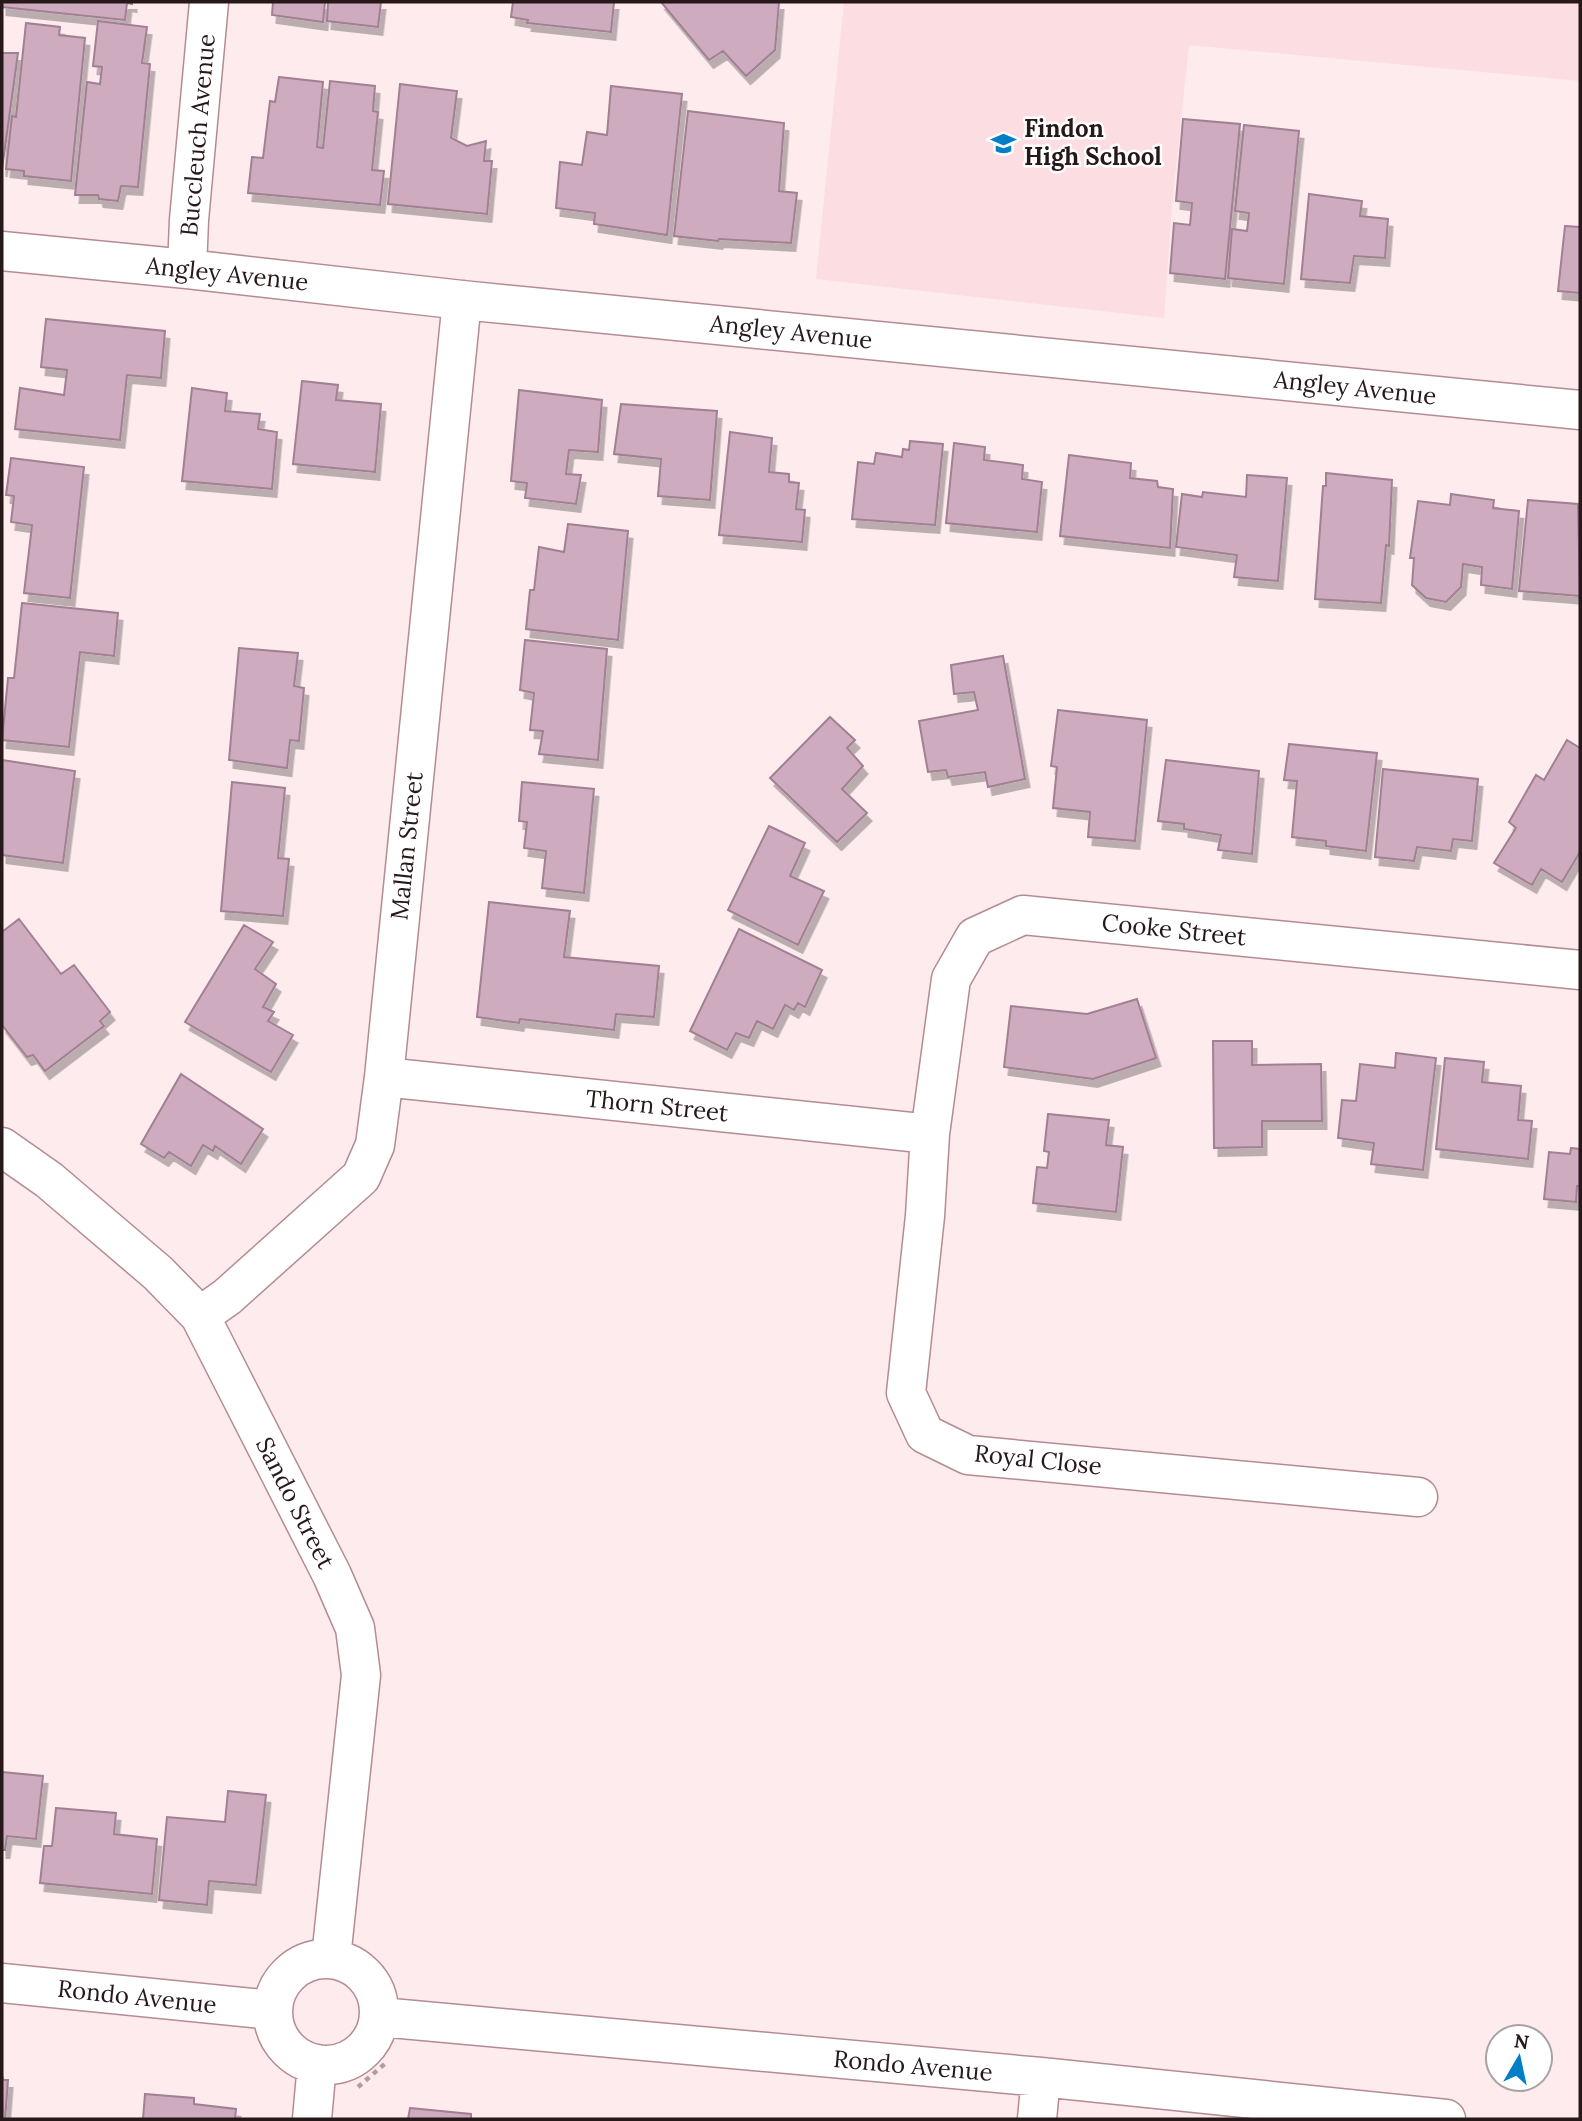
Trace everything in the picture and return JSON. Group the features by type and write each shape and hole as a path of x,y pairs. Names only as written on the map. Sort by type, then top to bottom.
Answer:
{"street":[{"name":"Buccleuch Avenue","path":"187,269 209,2"},
{"name":"Angley Avenue","path":"2,251 462,300 1580,410"},
{"name":"Mallan Street","path":"200,1317 228,1297 361,1177 375,1145 462,300"},
{"name":"Cooke Street","path":"930,1134 951,979 975,937 1023,915 1580,970"},
{"name":"Thorn Street","path":"384,1077 930,1134"},
{"name":"Royal Close","path":"930,1134 925,1216 906,1393 925,1434 968,1455 1418,1497"},
{"name":"Sando Street","path":"2,1147 49,1180 158,1273 200,1317 332,1575 355,1628 361,1675 331,1958"},
{"path":"331,1958 354,1966 370,1979 379,2000 380,2017 370,2043 357,2056 343,2063 317,2064 302,2060 282,2042 274,2026 273,2010 276,1992 282,1980 296,1967 313,1960 331,1958"},
{"name":"Rondo Avenue","path":"2,1983 273,2010"},
{"name":"Rondo Avenue","path":"380,2017 1041,2077 1446,2119"},
{"path":"312,2119 317,2064"},
{"path":"1037,2119 1041,2077"}],"path":[{"path":"358,2097 359,2086 389,2061 398,2061"}],"shaded area":[{"name":"Findon High School","path":"844,2 1580,2 1580,81 1189,45 1172,205 1164,318 816,279"}],"building":[{"path":"2,2 132,2 132,4 127,3 125,20 2,7"},
{"path":"273,2 325,2 323,22 272,15"},
{"path":"328,2 381,2 378,27 327,21"},
{"path":"513,2 614,2 611,32 527,23 528,20 511,17"},
{"path":"661,2 779,2 775,50 746,76 723,51 709,60"},
{"path":"98,21 147,27 142,63 150,64 138,187 121,186 118,201 99,199 98,195 75,195 87,82 100,84 102,67 93,66"},
{"path":"26,23 60,27 59,35 85,38 71,181 24,176 24,171 6,169 12,116 16,117"},
{"path":"2,53 18,53 2,169"},
{"path":"279,77 323,82 317,147 323,148 330,81 375,86 373,111 378,112 372,170 384,171 380,205 248,193 252,157 263,158 270,101 275,102"},
{"path":"400,84 457,91 451,138 467,146 486,141 484,161 492,161 487,214 388,204"},
{"path":"611,86 682,94 667,235 594,224 595,213 556,208 560,162 582,165 587,132 607,135"},
{"path":"688,111 784,123 779,191 797,193 791,243 718,241 674,236"},
{"path":"1183,119 1240,124 1225,279 1170,273 1174,223 1190,225 1192,203 1176,201"},
{"path":"1244,125 1299,131 1284,284 1228,278 1232,229 1247,231 1249,213 1235,211"},
{"path":"1309,194 1362,201 1360,216 1388,219 1385,258 1354,256 1350,283 1301,279"},
{"path":"1565,226 1580,227 1580,293 1558,291"},
{"path":"46,319 165,331 161,378 127,375 120,440 15,429 20,388 64,395 67,370 41,367"},
{"path":"302,381 338,385 336,400 381,404 375,472 293,464"},
{"path":"192,388 227,393 225,411 260,414 258,429 277,432 272,489 182,481"},
{"path":"519,390 602,400 598,452 569,450 566,474 581,475 576,504 525,498 527,483 511,481"},
{"path":"621,404 717,411 710,500 658,496 661,459 614,454"},
{"path":"730,432 772,438 769,472 789,474 789,482 799,483 796,509 805,510 802,542 719,535"},
{"path":"910,441 943,444 935,525 852,519 858,462 874,464 876,453 902,457 903,449 909,450"},
{"path":"954,443 985,447 984,460 1023,465 1022,479 1042,482 1037,532 946,523"},
{"path":"1069,455 1131,463 1130,478 1157,481 1158,487 1173,489 1170,548 1060,536"},
{"path":"11,458 84,467 70,598 24,593 32,525 11,522 14,496 6,495"},
{"path":"1326,473 1392,480 1389,546 1386,545 1381,603 1315,599"},
{"path":"1247,475 1287,478 1278,581 1234,577 1237,555 1176,547 1182,494 1202,497 1203,492 1246,497"},
{"path":"1451,494 1494,500 1493,508 1519,511 1512,589 1481,585 1482,567 1463,564 1461,587 1446,602 1426,598 1412,585 1414,558 1410,558 1418,501 1450,505"},
{"path":"1528,500 1578,504 1580,596 1519,591"},
{"path":"568,524 628,531 618,640 526,629 530,590 534,590 539,547 564,552"},
{"path":"22,603 118,613 114,656 80,652 69,747 2,740 8,678 14,678"},
{"path":"525,640 607,649 598,760 539,754 543,731 530,730 534,693 520,690"},
{"path":"239,648 298,653 294,686 304,688 299,741 290,740 287,768 229,760"},
{"path":"1003,656 1025,779 988,787 985,772 948,777 946,770 928,772 919,721 978,710 974,692 954,694 951,665"},
{"path":"1058,710 1147,720 1135,841 1088,837 1090,812 1053,808 1057,767 1051,766"},
{"path":"830,717 855,740 847,748 863,766 842,789 867,813 837,842 770,778"},
{"path":"1567,740 1580,748 1580,852 1562,882 1541,869 1532,885 1494,863 1516,828 1509,822 1536,775 1544,780"},
{"path":"1289,744 1377,753 1366,851 1326,846 1326,841 1292,837 1297,781 1284,780"},
{"path":"2,760 75,771 63,863 2,855"},
{"path":"1166,760 1259,771 1252,854 1218,850 1221,835 1184,829 1184,824 1158,821"},
{"path":"1383,769 1478,779 1472,841 1453,839 1451,851 1417,847 1414,861 1375,857"},
{"path":"232,782 285,788 278,858 289,859 283,916 221,911"},
{"path":"522,782 594,789 584,893 542,888 546,851 524,848 527,822 519,821"},
{"path":"769,826 805,843 790,876 824,891 798,945 728,910"},
{"path":"489,902 570,911 564,957 659,966 654,1017 616,1014 614,1030 477,1017"},
{"path":"19,919 61,974 74,965 110,1012 100,1021 104,1026 45,1071 33,1055 27,1057 2,1025 2,932"},
{"path":"244,925 273,942 255,969 276,984 263,1007 274,1012 268,1021 293,1035 271,1072 185,1022"},
{"path":"739,929 822,970 805,1007 798,1003 794,1010 785,1005 773,1029 757,1021 749,1038 736,1033 727,1050 690,1031"},
{"path":"1137,999 1156,1058 1093,1079 1004,1067 1011,1006 1087,1014"},
{"path":"1213,1041 1252,1041 1252,1065 1321,1064 1322,1121 1262,1121 1262,1147 1214,1148"},
{"path":"1396,1053 1436,1058 1423,1170 1371,1164 1374,1143 1338,1138 1342,1100 1356,1101 1360,1064 1395,1068"},
{"path":"1445,1058 1484,1062 1482,1082 1521,1086 1518,1120 1532,1121 1528,1159 1436,1149"},
{"path":"181,1074 263,1129 241,1164 215,1146 213,1151 203,1145 191,1166 169,1152 164,1158 141,1144"},
{"path":"1048,1114 1109,1120 1106,1145 1123,1147 1116,1212 1033,1203 1037,1167 1047,1168 1049,1152 1044,1151"},
{"path":"1571,1148 1580,1149 1580,1186 1577,1186 1576,1202 1544,1199 1549,1152 1570,1154"},
{"path":"2,1772 43,1776 36,1839 7,1836 5,1850 2,1850"},
{"path":"228,1791 266,1795 256,1885 209,1881 207,1905 159,1900 167,1817 225,1822"},
{"path":"56,1808 116,1813 114,1834 157,1839 152,1894 40,1883 44,1846 52,1846"},
{"path":"2,2075 3,2080 8,2080 5,2119 2,2119"},
{"path":"145,2094 194,2098 194,2104 236,2109 235,2119 143,2119"},
{"path":"410,2108 471,2114 471,2119 408,2119"}],"place":[{"name":"Findon High School","path":"1004,143"}]}
